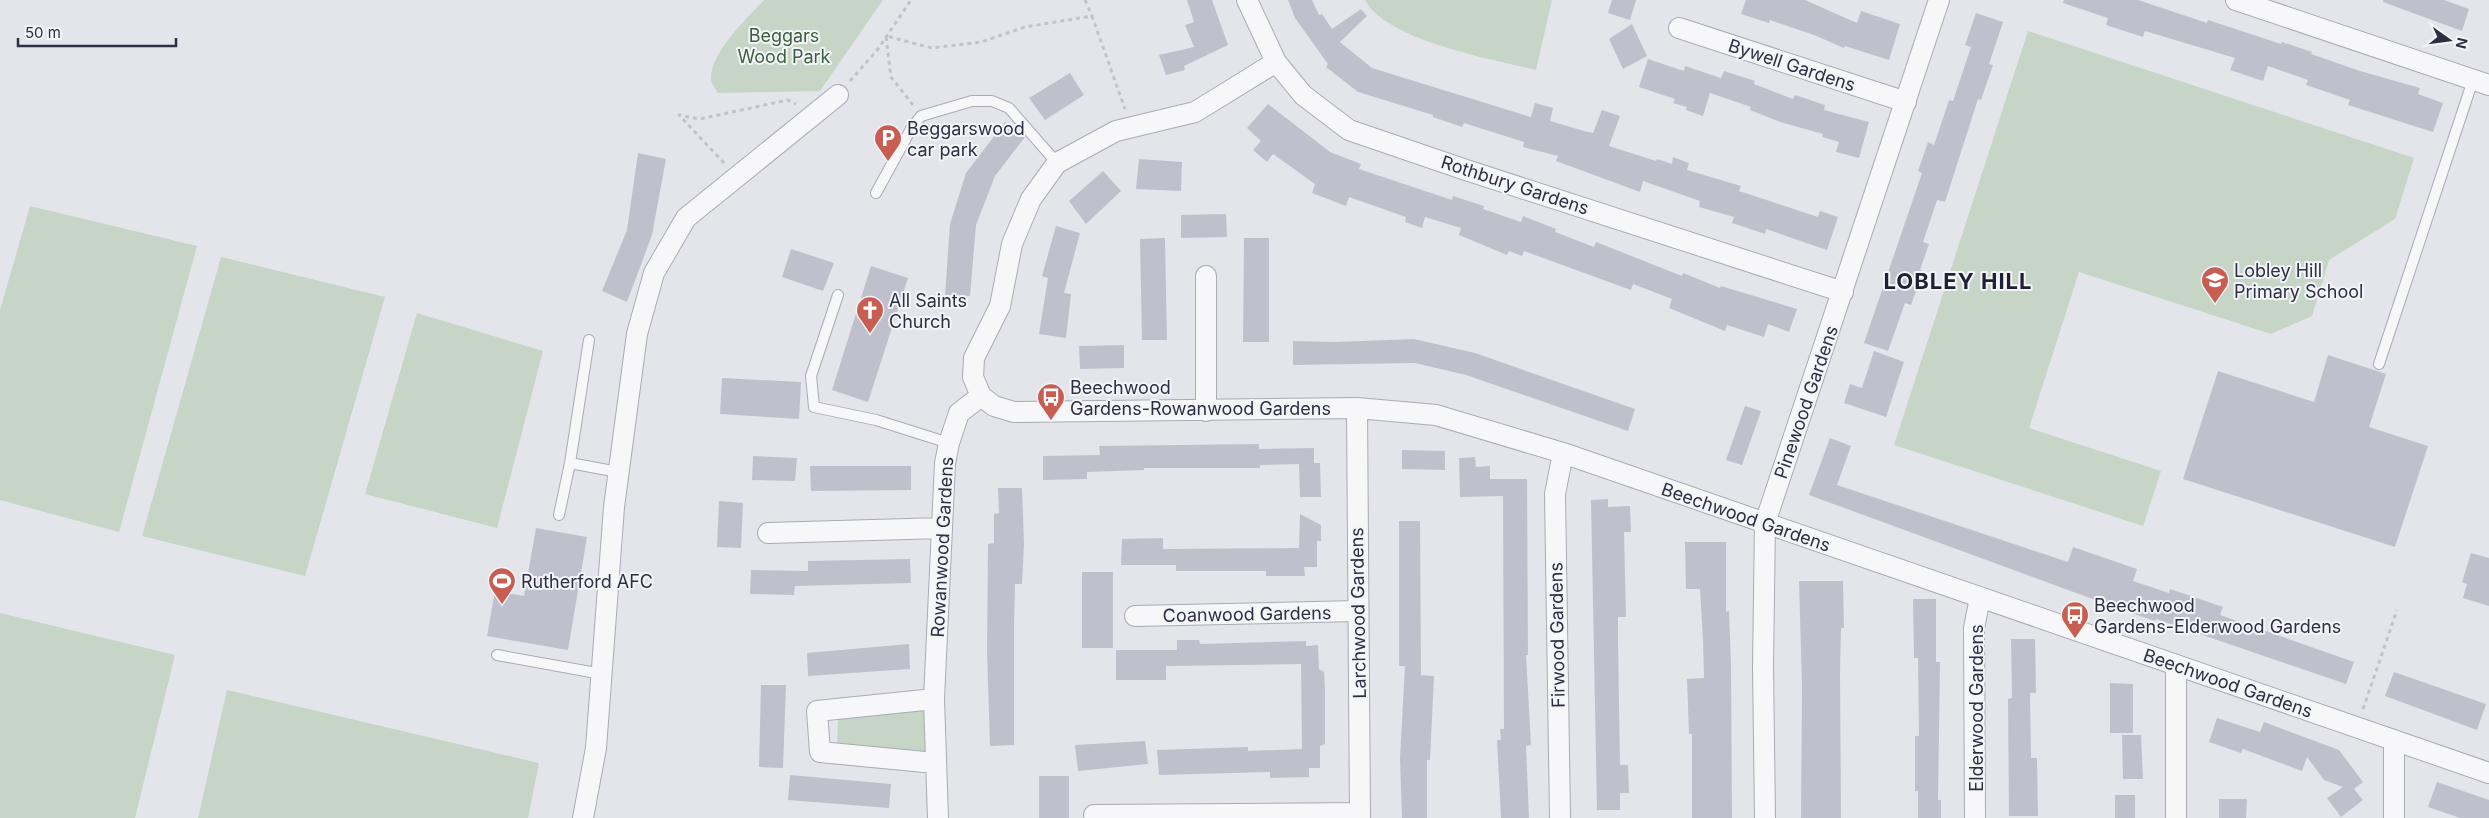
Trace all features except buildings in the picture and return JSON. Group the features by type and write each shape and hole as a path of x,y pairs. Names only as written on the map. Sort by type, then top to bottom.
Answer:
{"street":[{"name":"Rothbury Gardens","path":"1247,0 1276,62 1303,96 1349,130 1843,292"},
{"name":"Pinewood Gardens","path":"1765,818 1763,666 1765,524 1906,102 1938,0"},
{"path":"2236,0 2485,83"},
{"name":"Bywell Gardens","path":"1678,28 1906,102"},
{"path":"981,396 973,377 974,358 1000,306 1012,244 1031,199 1057,163 1116,130 1196,112 1276,62"},
{"path":"583,818 596,748 618,472 637,334 654,273 686,218 838,95"},
{"path":"1206,276 1206,411"},
{"name":"Beechwood Gardens","path":"981,396 994,406 1014,412 1357,408 1436,415 1563,453 2489,773"},
{"name":"Rowanwood Gardens","path":"938,818 934,699 945,463 949,443 959,413 981,396"},
{"name":"Larchwood Gardens","path":"1357,408 1360,816"},
{"name":"Firwood Gardens","path":"1560,818 1555,494 1563,453"},
{"path":"768,533 942,528"},
{"name":"Elderwood Gardens","path":"1975,818 1974,628 1980,598"},
{"name":"Coanwood Gardens","path":"1135,616 1358,611"},
{"path":"2176,666 2176,818"},
{"path":"934,699 817,711 820,752 935,763"},
{"path":"2394,740 2394,818"},
{"path":"1094,816 1360,816"}],"lane":[{"path":"2379,364 2485,83"},
{"path":"876,193 911,128 921,116 965,103 992,101 1009,108 1057,163"},
{"path":"838,295 811,376 814,407 876,420 949,443"},
{"path":"560,515 589,340"},
{"path":"570,463 618,472"},
{"path":"497,655 602,674"}],"path":[{"path":"838,95 886,36 911,0"},
{"path":"1085,0 1125,108"},
{"path":"886,36 932,48 981,42 1025,27 1092,16"},
{"path":"886,36 891,77 921,116"},
{"path":"737,177 679,115 700,118 788,100 815,113"},
{"path":"2357,728 2398,610"}],"green space":[{"name":"Beggars Wood Park","path":"764,0 883,0 820,91 718,93 711,79 716,58 739,26"},
{"path":"1365,0 1552,0 1536,70 1468,54 1417,37 1395,27 1377,14"},
{"path":"2028,31 2414,158 2395,219 2329,260 2312,316 2271,334 2079,272 2029,428 2161,471 2143,526 1894,445"},
{"path":"30,206 197,246 119,532 0,500 0,310"},
{"path":"221,257 385,297 305,576 142,536"},
{"path":"417,313 543,351 497,528 365,494"},
{"path":"0,613 175,655 135,818 0,818"},
{"path":"227,690 539,763 528,818 198,818"},
{"path":"926,710 926,752 837,746 838,719"}],"place":[{"name":"Beggarswood car park","path":"888,162"},
{"name":"Lobley Hill Primary School","path":"2215,304"},
{"name":"All Saints Church","path":"870,334"},
{"name":"Beechwood Gardens-Rowanwood Gardens","path":"1051,421"},
{"name":"Rutherford AFC","path":"502,605"},
{"name":"Beechwood Gardens-Elderwood Gardens","path":"2075,639"}],"district":[{"name":"LOBLEY HILL","path":"1958,281"}]}
